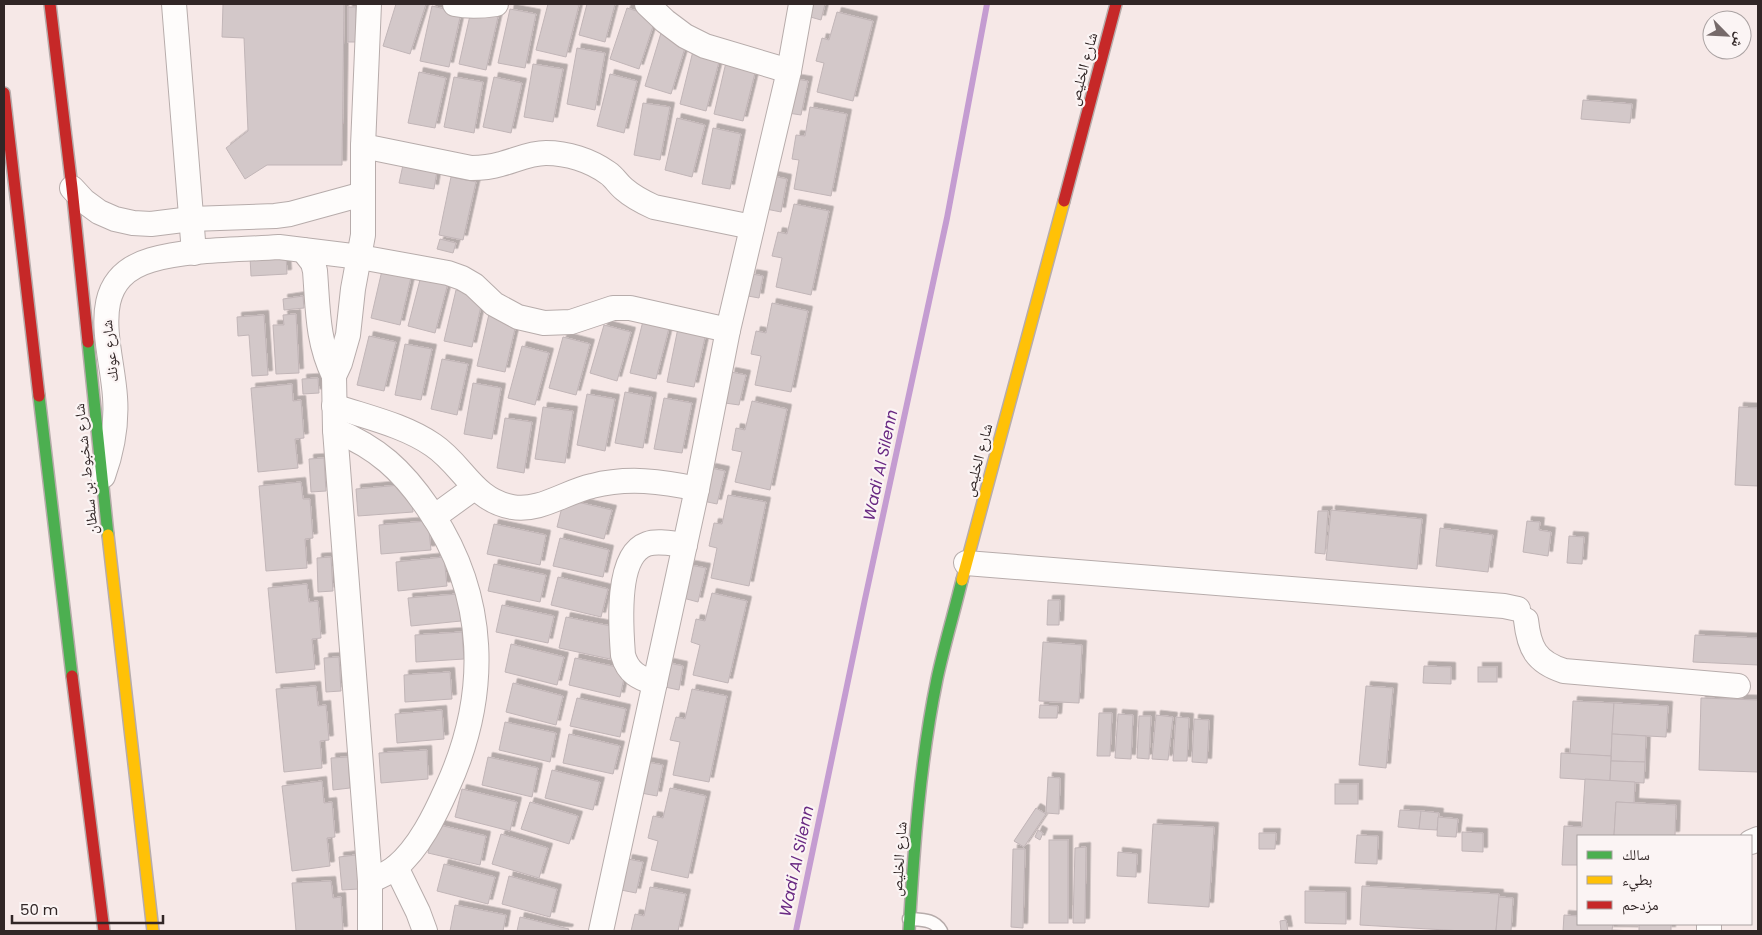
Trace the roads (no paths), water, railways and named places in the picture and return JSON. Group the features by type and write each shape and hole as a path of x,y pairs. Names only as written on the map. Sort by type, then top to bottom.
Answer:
{"main road":[{"name":"شارع شخبوط بن سلطان","path":"50,4 72,188 102,480 153,931"},
{"name":"شارع الخليص","path":"909,925 915,832 937,679 966,563 1116,4"},
{"path":"4,93 71,670 104,931"},
{"path":"68,733 68,693 71,670"}],"street":[{"path":"174,4 194,253"},
{"path":"369,4 363,146 363,236 353,289 348,335 334,376 334,430 370,881 370,931"},
{"path":"455,4 484,6 496,4"},
{"path":"647,4 685,36 705,46 789,71"},
{"path":"601,931 697,489 728,330 789,71 800,4"},
{"path":"363,146 471,168 488,168 523,156 545,153 568,155 589,162 608,173 624,189 639,200 654,207 752,227"},
{"path":"72,188 84,201 99,212 115,219 133,223 152,224 191,218 290,214 363,194"},
{"path":"290,214 298,249 313,264 315,271 319,334 327,363 334,376"},
{"name":"شارع عونك","path":"102,480 109,460 116,418 106,320 107,304 112,288 121,275 135,266 151,260 194,253 279,247 298,249 360,257 448,273 474,285 494,304 518,317 544,323 571,322 613,308 630,308 728,330"},
{"path":"334,406 419,436 446,454 474,488 499,504 514,508 529,508 574,491 618,481 671,483 697,489"},
{"path":"334,430 361,442 385,458 412,485 434,517 453,550 466,585 474,621 477,659 475,696 468,733 456,769 440,804 420,839 396,867 370,881"},
{"path":"434,517 474,488"},
{"path":"655,683 634,675 625,663 623,655 622,605 626,576 634,554 646,544 685,545"},
{"path":"966,563 1504,606 1522,614 1533,650 1541,660 1552,667 1564,671 1738,686"},
{"path":"396,867 418,912 424,931"}],"lane":[{"path":"909,925 928,921 934,923 941,931"}],"waterway":[{"name":"Wadi Al Silenn","path":"796,931 947,218 987,4"}]}
